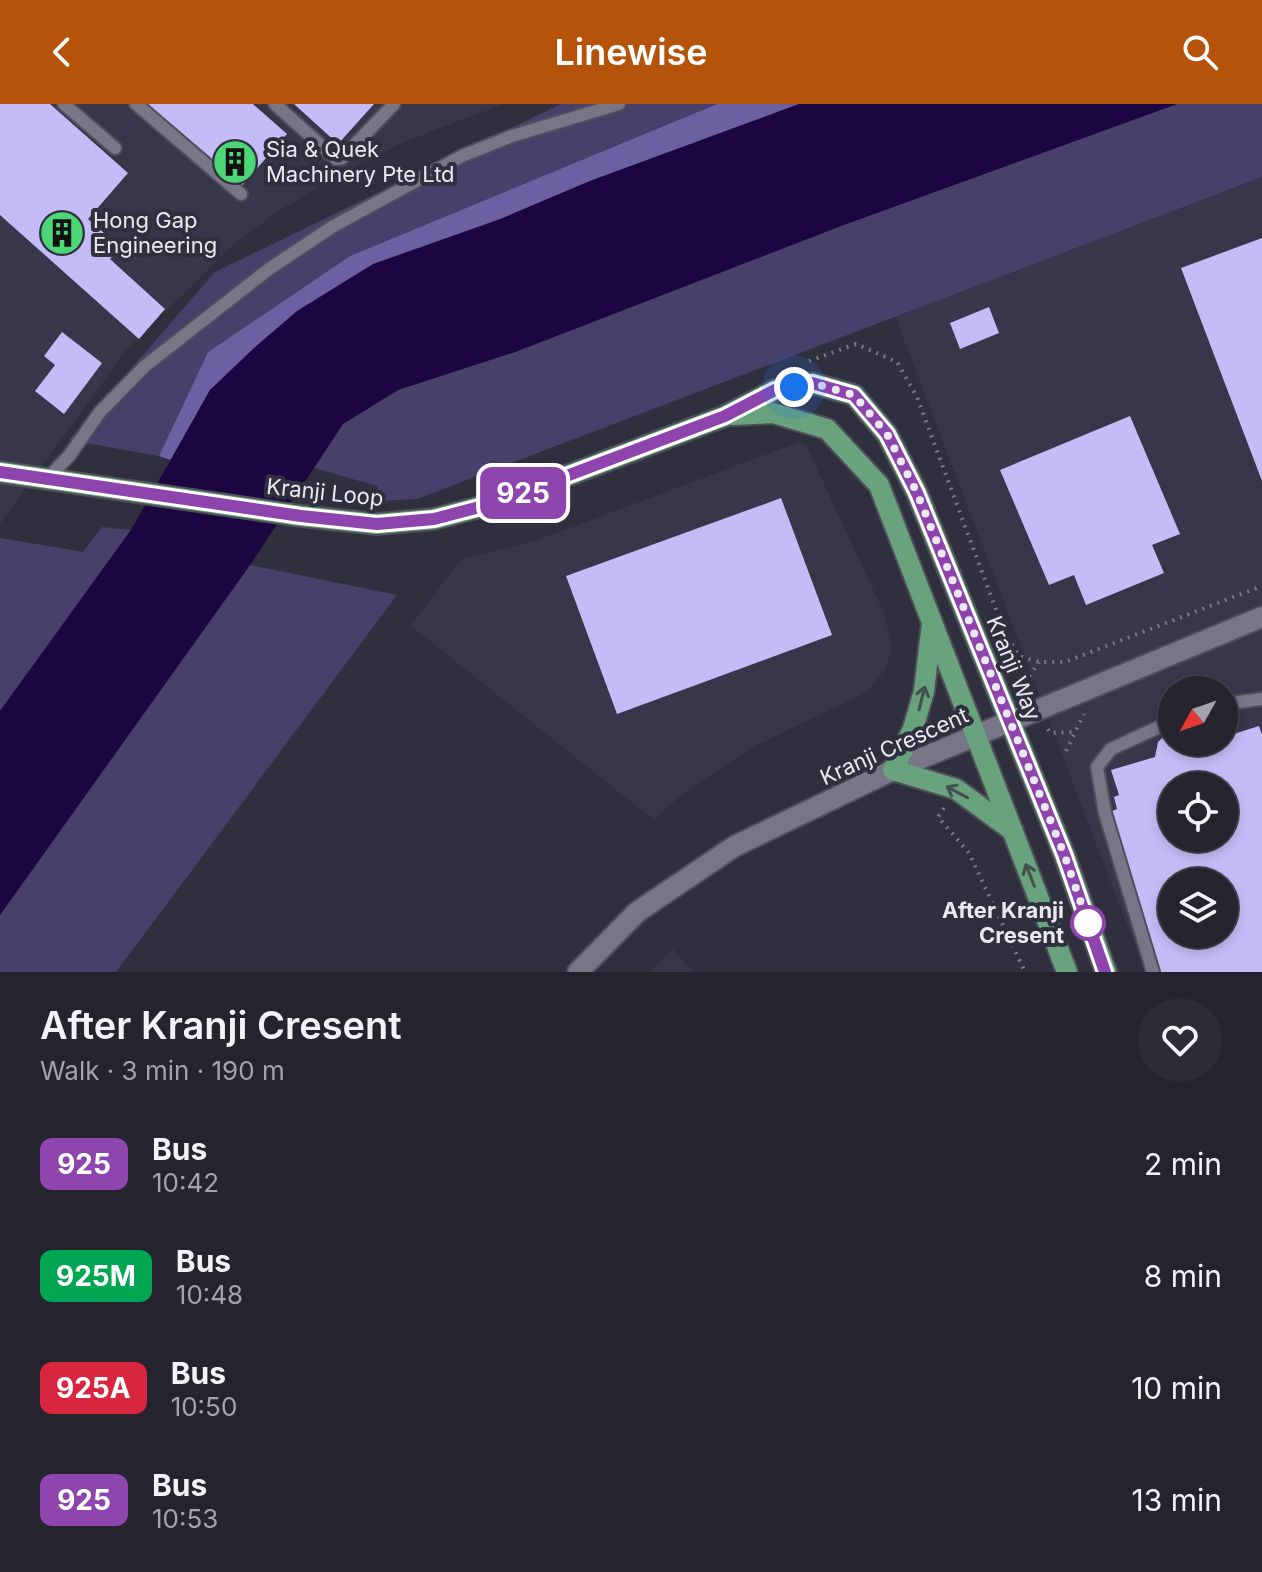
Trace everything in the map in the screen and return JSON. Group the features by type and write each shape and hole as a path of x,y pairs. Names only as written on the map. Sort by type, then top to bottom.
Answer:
{"main road":[{"name":"Kranji Loop","path":"0,472 301,516 377,524 434,519 495,503 725,416 775,390 812,383 854,395"},
{"name":"Kranji Way","path":"854,395 887,434 917,493 1064,854 1106,972"},
{"name":"Kranji Loop","path":"725,416 773,413 827,429 879,485 978,735"},
{"path":"932,619 924,691 913,729 893,770 956,789 1013,831"},
{"path":"978,735 1067,972"}],"street":[{"name":"Kranji Crescent","path":"578,972 637,912 735,846 893,770 1262,617"}],"lane":[{"path":"64,104 115,148"},
{"path":"136,104 241,194"},
{"path":"275,104 336,159 342,158 394,104"},
{"path":"47,479 69,456 100,412 145,366 269,269 332,227 462,156 512,136 619,104"},
{"path":"1238,702 1262,699"},
{"path":"1153,972 1105,813 1097,767 1111,749 1158,727"}],"path":[{"path":"796,366 856,344 897,362 917,397 1004,631 1019,656 1039,662 1065,662 1262,586"},
{"path":"956,789 938,817 969,853 1025,972"}],"shaded area":[{"path":"0,104 504,104 411,139 361,163 277,212 232,246 127,349 0,524"},
{"path":"561,104 717,104 350,256 208,352 159,456 69,440 215,272"},
{"path":"717,104 799,104 590,181 503,218 210,390 171,460 159,456 208,352 350,256"},
{"path":"799,104 1177,104 841,226 515,352 398,390 343,424 250,565 0,915 0,711 131,530 210,390 297,311 373,264 503,218 590,181"},
{"path":"1177,104 1262,104 1262,177 417,499 380,501 377,486 314,468 343,424 398,390 515,352 841,226"},
{"path":"1262,177 1262,972 1145,972 895,316"},
{"path":"799,442 806,445 884,613 892,646 886,668 867,692 755,746 683,793 654,820 411,626 461,559 538,540"},
{"path":"102,527 131,530 0,711 0,538 83,552"},
{"path":"250,565 397,595 116,972 0,972 0,915"},
{"path":"673,949 692,972 649,972 653,968"}],"building":[{"name":"Hong Gap Engineering","path":"0,104 50,104 128,173 88,219 120,247 110,259 165,309 139,339 0,215"},
{"name":"Sia & Quek Machinery Pte Ltd","path":"142,104 253,104 287,134 239,189"},
{"path":"294,104 374,104 338,144"},
{"path":"1262,238 1262,481 1181,268"},
{"path":"989,307 999,333 960,349 950,323"},
{"path":"62,332 102,363 64,414 35,391 55,365 44,356"},
{"path":"1130,416 1180,534 1152,545 1164,573 1086,605 1074,575 1049,585 1000,470"},
{"path":"781,498 832,635 617,714 566,576"},
{"path":"1259,726 1262,735 1262,972 1160,972 1112,811 1117,809 1114,797 1119,795 1111,770 1155,757 1158,742 1158,756 1238,756 1238,733"}],"bus line":[{"name":"925","path":"0,472 301,516 377,524 434,519 495,503 725,416 775,390 812,383 854,395 887,434 917,493 1064,854 1105,972"}],"place":[{"name":"Sia & Quek Machinery Pte Ltd","path":"235,162"},
{"name":"Hong Gap Engineering","path":"62,233"},
{"name":"After Kranji Cresent","path":"1088,923"}],"route":[{"path":"794,387 812,383 854,395 887,434 917,493 1064,854 1088,923"}]}
